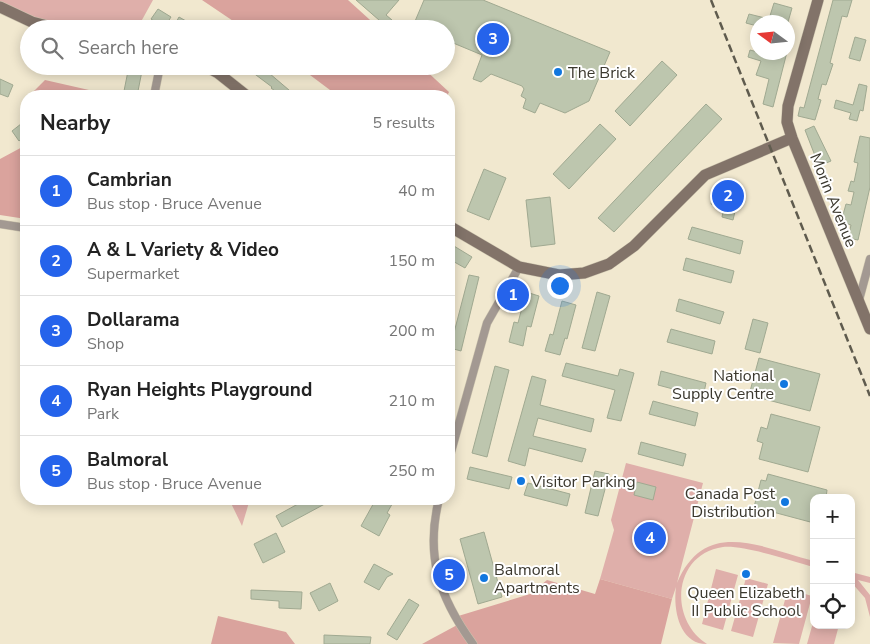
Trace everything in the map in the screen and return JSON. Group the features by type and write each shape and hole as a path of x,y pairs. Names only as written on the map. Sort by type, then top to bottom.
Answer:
{"street":[{"name":"Morin Avenue","path":"818,0 788,106 787,122 870,329"},
{"path":"0,8 27,20"},
{"path":"155,90 158,75"},
{"path":"219,75 239,90"},
{"path":"455,230 519,267 549,274 572,275 594,270 609,264 634,246 705,175 792,138"},
{"path":"0,224 20,227"},
{"path":"858,301 870,259"},
{"path":"455,438 487,323 519,267"},
{"path":"438,505 432,534 438,572 451,611 473,644"}],"shaded area":[{"path":"0,0 153,0 142,20 36,20 0,7"},
{"path":"202,0 348,0 370,20 232,20"},
{"path":"310,75 431,75 447,90 330,90"},
{"path":"45,80 89,90 35,90"},
{"path":"20,148 20,218 0,215 0,159"},
{"path":"626,463 703,483 677,583 689,563 703,550 718,543 754,544 810,560 810,566 743,548 723,547 706,552 694,562 686,574 682,589 682,604 686,619 694,633 707,644 698,642 684,632 680,624 677,615 676,587 672,599 600,579 614,530 611,520"},
{"path":"232,505 248,505 242,526"},
{"path":"716,569 738,575 723,630 702,624"},
{"path":"855,573 870,577 870,583 858,580 870,595 870,617 865,598 855,587"},
{"path":"746,578 768,584 753,637 731,631"},
{"path":"600,579 672,599 661,644 422,644 459,624 455,617 530,594 547,580 595,594"},
{"path":"788,589 810,595 810,603 799,644 773,643"},
{"path":"218,616 286,632 295,644 211,644"},
{"path":"811,629 838,629 834,644 807,644"}],"building":[{"path":"356,0 399,0 386,15 392,20 379,20"},
{"path":"424,0 483,0 610,52 589,101 565,113 540,103 535,113 523,108 526,99 521,96 524,89 522,86 491,74 481,82 473,79 482,55 455,44 455,20 416,20"},
{"path":"833,0 852,0 847,17 842,16 830,63 833,64 826,85 822,84 818,99 821,100 815,120 798,116 800,107 804,108"},
{"path":"774,3 792,8 790,15 770,15"},
{"path":"158,9 171,17 169,20 151,19"},
{"path":"749,14 753,15 750,15 750,24 746,23"},
{"path":"855,37 866,40 860,61 849,58"},
{"path":"758,60 785,60 773,107 763,104 769,79 756,75 761,61"},
{"path":"662,61 677,75 630,126 615,111"},
{"path":"127,75 141,75 138,90 124,90"},
{"path":"256,75 271,75 289,90 274,90"},
{"path":"0,79 13,85 8,97 0,94"},
{"path":"859,84 867,86 863,111 860,110 857,121 849,119 851,113 834,108 836,100 853,105"},
{"path":"706,104 722,119 614,232 598,218"},
{"path":"600,124 616,139 569,189 553,174"},
{"path":"20,125 19,141 12,131"},
{"path":"814,126 831,161 819,166 805,130"},
{"path":"860,136 870,138 870,187 858,240 848,238 851,225 841,222 846,204 851,205 854,192 848,191 851,181 854,182 858,163 854,162"},
{"path":"484,169 506,178 489,220 467,211"},
{"path":"715,187 744,195 742,204 737,203 733,220 722,217 724,208 711,204"},
{"path":"550,197 555,244 531,247 526,200"},
{"path":"692,227 743,241 740,254 688,239"},
{"path":"455,247 472,257 465,268 455,262"},
{"path":"686,258 734,271 731,283 683,270"},
{"path":"469,275 479,277 461,351 455,349 455,329"},
{"path":"526,292 539,296 531,327 527,326 523,346 509,342 514,322 518,323"},
{"path":"597,292 610,296 595,351 582,348"},
{"path":"679,299 724,312 720,324 676,311"},
{"path":"562,301 576,305 567,339 565,338 560,355 545,351 550,334 553,335"},
{"path":"753,319 768,323 760,353 745,349"},
{"path":"671,329 715,341 712,354 667,342"},
{"name":"National Supply Centre","path":"759,358 820,374 810,411 749,395"},
{"path":"566,363 618,376 620,369 634,373 621,421 607,418 615,390 562,376"},
{"path":"495,366 509,370 487,457 472,453"},
{"path":"661,371 706,383 703,397 658,385"},
{"path":"532,376 546,380 540,405 594,419 591,432 538,418 533,436 586,449 582,462 529,448 525,466 508,461"},
{"path":"653,401 698,413 695,426 649,414"},
{"path":"771,414 820,427 808,472 759,459 763,443 757,441 761,427 767,429"},
{"path":"641,442 686,454 683,466 638,454"},
{"path":"470,467 512,477 509,489 467,479"},
{"path":"595,471 609,474 598,516 585,513"},
{"name":"Canada Post Distribution","path":"768,474 827,490 826,494 810,494 810,522 754,507 761,480 766,481"},
{"path":"637,482 656,487 653,500 634,495"},
{"path":"528,483 570,494 567,506 524,495"},
{"path":"296,505 323,505 282,527 276,516"},
{"path":"373,505 392,505 387,513 390,515 379,536 361,526"},
{"name":"Balmoral Apartments","path":"484,532 502,597 478,604 460,539"},
{"path":"276,533 285,552 263,563 254,544"},
{"path":"374,564 393,574 387,577 379,590 364,582"},
{"path":"330,583 338,601 319,611 310,593"},
{"path":"251,590 302,592 301,609 279,608 279,601 251,599"},
{"path":"409,599 419,605 397,640 387,634"},
{"path":"324,635 371,637 370,644 324,644"}],"railway":[{"path":"711,0 870,396"}],"place":[{"name":"Dollarama","path":"493,39"},
{"name":"The Brick","path":"558,72"},
{"name":"A & L Variety & Video","path":"728,196"},
{"name":"Cambrian","path":"513,295"},
{"name":"National Supply Centre","path":"784,384"},
{"name":"Visitor Parking","path":"521,481"},
{"name":"Canada Post Distribution","path":"785,502"},
{"name":"Ryan Heights Playground","path":"650,538"},
{"name":"Queen Elizabeth II Public School","path":"746,574"},
{"name":"Balmoral","path":"449,575"},
{"name":"Balmoral Apartments","path":"484,578"}]}
